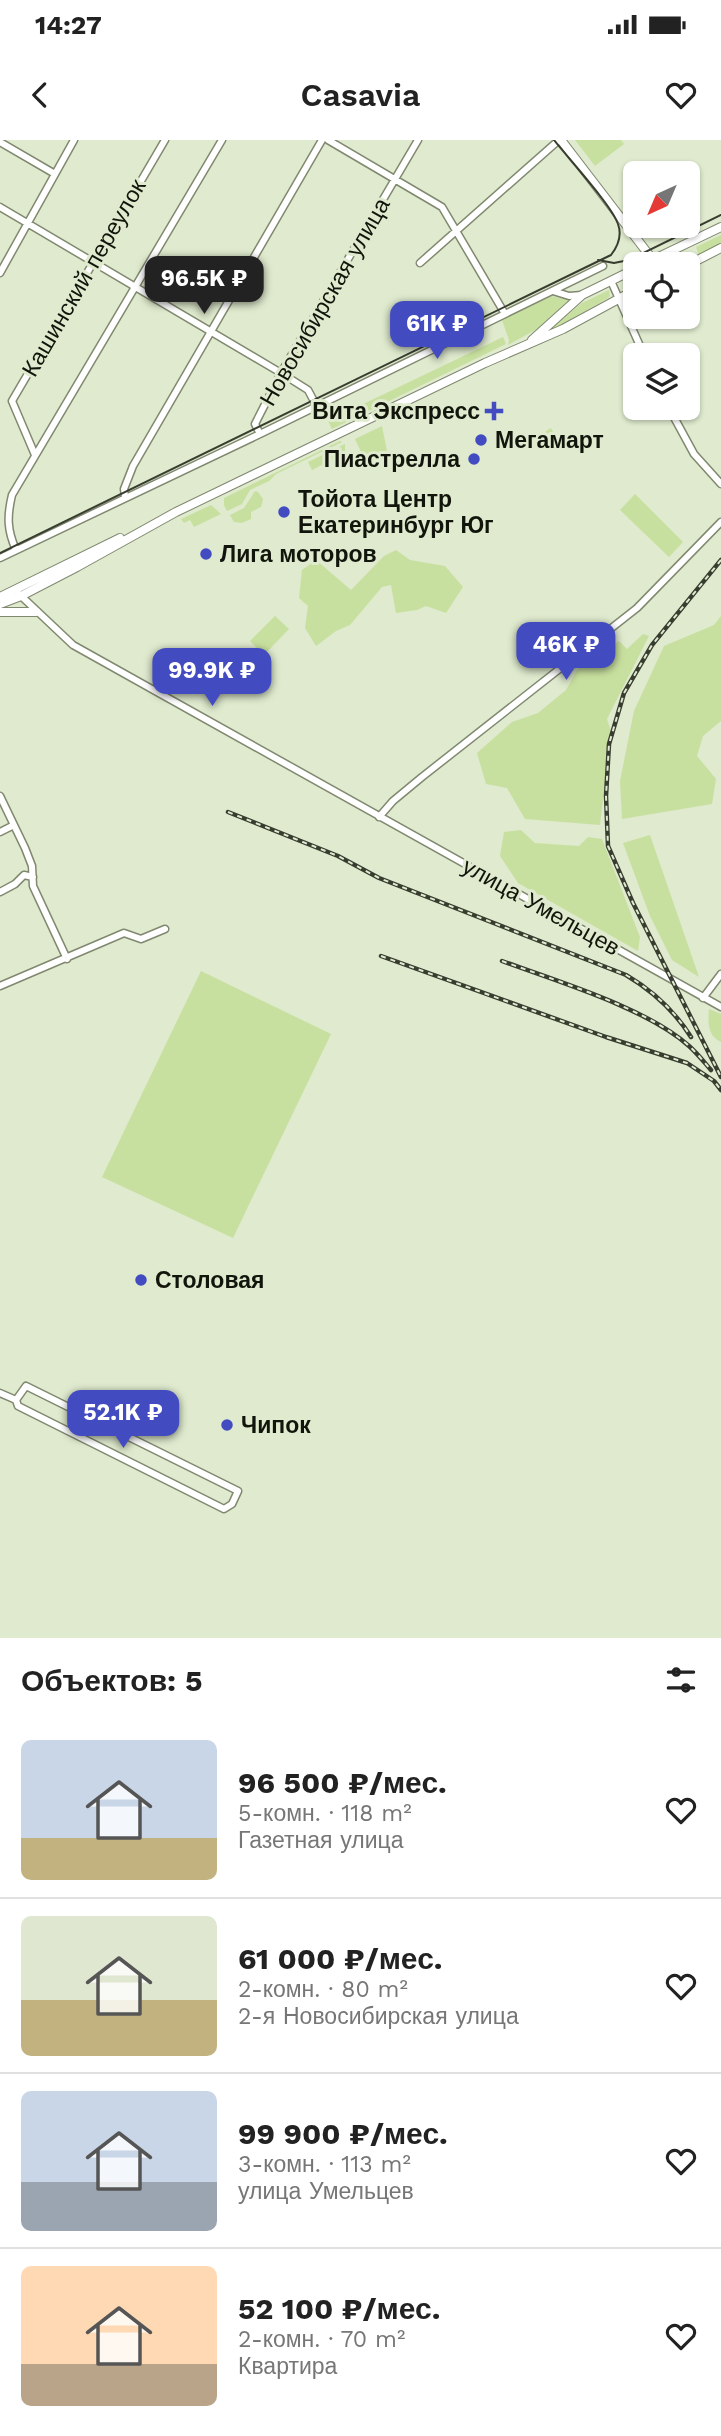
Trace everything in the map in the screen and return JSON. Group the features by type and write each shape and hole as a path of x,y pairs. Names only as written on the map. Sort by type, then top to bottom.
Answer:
{"main road":[{"path":"560,140 646,252"},
{"path":"673,252 721,227"},
{"path":"700,259 721,248"},
{"path":"529,342 582,295 623,275"},
{"path":"0,597 77,568 145,527 529,342 554,333 623,296"},
{"path":"0,604 18,592"},
{"path":"0,612 36,612"}],"street":[{"path":"0,273 74,140"},
{"name":"Кашинский переулок","path":"35,455 12,401 164,140"},
{"path":"16,550 4,519 12,495 222,140"},
{"path":"125,497 124,489 133,466 322,140"},
{"path":"328,140 442,207 505,314"},
{"name":"Новосибирская улица","path":"0,558 260,434 255,424 281,373 418,140"},
{"path":"420,263 560,140"},
{"path":"0,142 55,174"},
{"path":"0,207 281,373 307,390 316,405"},
{"path":"260,434 603,266"},
{"path":"611,281 639,343"},
{"path":"552,291 569,296 582,295"},
{"path":"676,420 694,454 721,484"},
{"path":"379,817 422,777 637,608 721,522"},
{"name":"улица Умельцев","path":"18,592 73,645 721,1007"},
{"path":"0,796 33,866 33,886 66,959"},
{"path":"0,832 14,825"},
{"path":"0,892 15,884 24,874 33,877"},
{"path":"0,986 124,933 141,939 165,929"},
{"path":"703,998 721,974"},
{"path":"0,1393 16,1400 18,1406 224,1509 232,1504 239,1491 26,1386 16,1400"}],"green space":[{"path":"575,140 621,140 624,144 595,166"},
{"path":"721,235 721,243 700,254 696,247"},
{"path":"609,290 608,298 540,337 582,303"},
{"path":"551,296 569,300 537,329 508,345 509,340 502,320"},
{"path":"503,337 506,344 332,429 328,421"},
{"path":"382,426 387,451 368,459 355,439"},
{"path":"551,428 560,445 554,448 546,446 542,438"},
{"path":"342,442 276,474 269,481 250,490 242,504 227,511 224,498"},
{"path":"345,444 345,453 312,470 308,462"},
{"path":"255,491 263,499 261,507 251,512 251,519 242,523 234,522 230,515 244,508"},
{"path":"635,494 683,542 669,557 620,510"},
{"path":"211,505 221,514 194,527 190,520 184,523 181,519"},
{"path":"396,550 410,560 445,566 463,587 446,613 426,606 396,613 391,585 382,587 350,625 336,631 316,646 305,628 308,606 299,598 302,570 316,560 351,590 384,556"},
{"path":"275,616 289,629 264,655 250,641"},
{"path":"721,616 721,721 703,736 697,756 716,779 712,804 622,819 620,781 634,711 664,646 714,625"},
{"path":"643,634 649,636 607,719 611,731 600,825 525,819 507,788 486,784 477,753 512,722 538,713 566,690 577,670 619,641 627,649"},
{"path":"521,830 535,843 579,846 588,837 602,839 640,937 638,951 518,883 500,856 504,832"},
{"path":"650,835 699,977 672,960 650,916 623,843"},
{"path":"201,971 331,1034 233,1238 102,1177"},
{"path":"709,1009 721,1014 721,1042 711,1032"}],"tram line":[{"path":"0,553 611,255 619,236 618,224 599,194 554,140"},
{"path":"598,260 614,263 629,260 721,215"}],"railway":[{"path":"721,560 652,645 624,693 609,744 606,796 608,846 633,903 721,1077"},
{"path":"228,812 338,856 379,878 626,975 662,1002 691,1037"},
{"path":"381,956 606,1037 687,1063 714,1081 721,1090"},
{"path":"502,961 600,997 650,1020 689,1046 711,1070"}],"place":[{"name":"Вита Экспресс","path":"494,411"},
{"name":"Мегамарт","path":"481,440"},
{"name":"Пиастрелла","path":"474,459"},
{"name":"Тойота Центр Екатеринбург Юг","path":"284,512"},
{"name":"Лига моторов","path":"206,554"},
{"name":"Столовая","path":"141,1280"},
{"name":"Чипок","path":"227,1425"}]}
